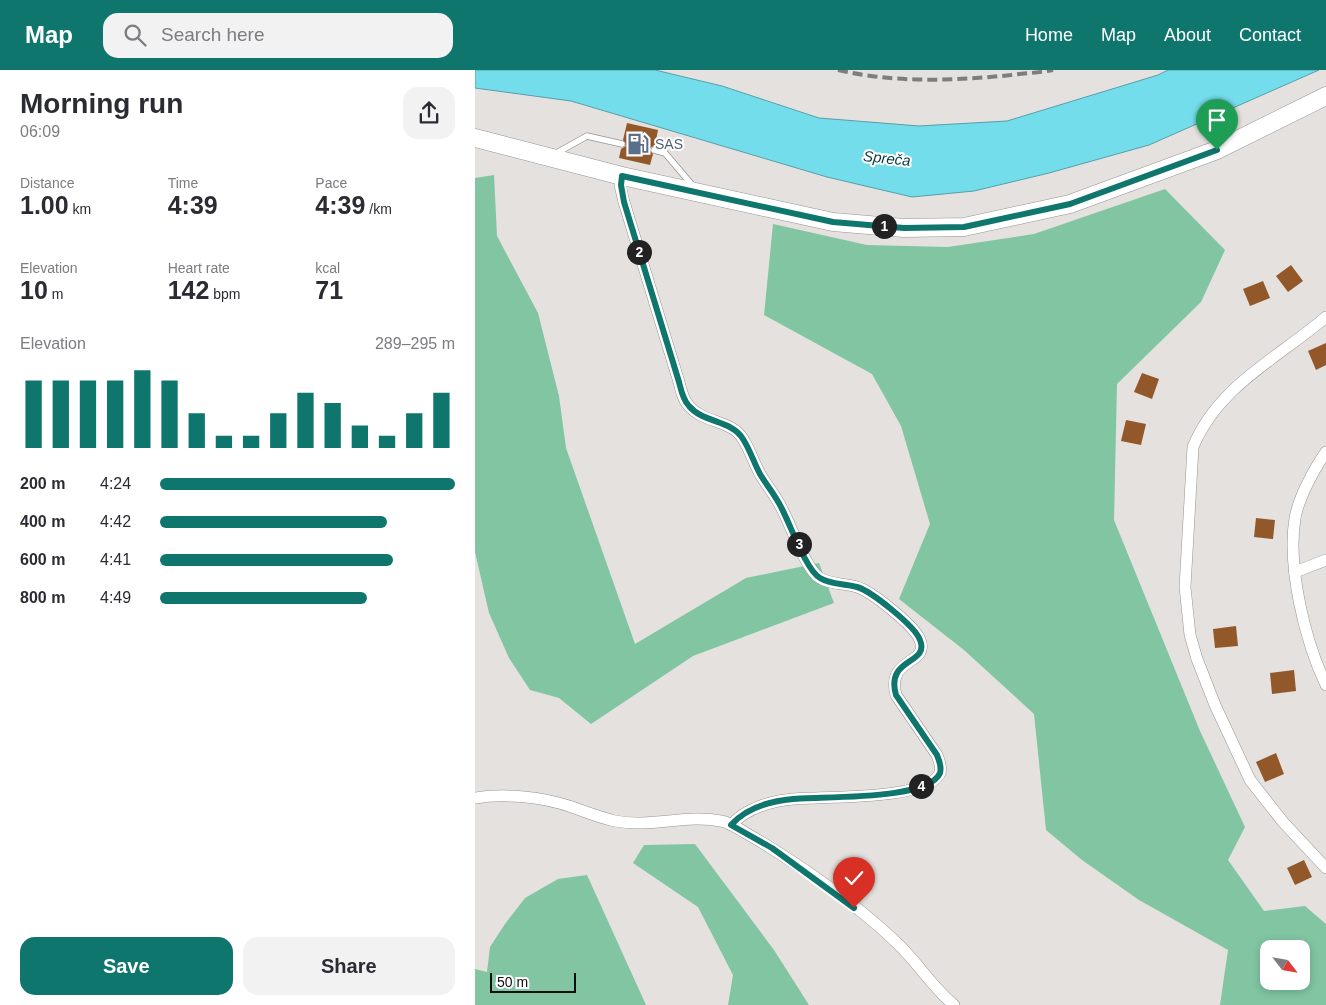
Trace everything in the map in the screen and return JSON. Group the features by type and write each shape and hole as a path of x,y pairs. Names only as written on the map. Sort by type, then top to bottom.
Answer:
{"main road":[{"path":"475,138 622,176 833,222 904,228 964,227 1080,201 1217,150 1326,96"}],"street":[{"path":"622,176 621,185 626,210 679,382 689,407 698,414 732,428 743,437 759,473 781,506 814,574 828,582 858,587 889,606 920,638 922,647 918,656 896,674 893,684 896,695 937,755 941,765 940,773 934,780 928,784 894,793 869,796 792,799 767,804 749,811 737,818 731,825"},
{"path":"1326,317 1224,396 1210,414 1199,434 1193,447 1185,588 1190,634 1197,659 1215,705 1250,780 1283,822 1326,868"},
{"path":"1326,452 1314,468 1295,517 1295,572 1303,622 1314,660 1326,685"},
{"path":"1295,572 1326,560"},
{"path":"475,798 493,795 555,802 615,821 633,823 699,820 723,821 772,848 861,913 896,942 954,1005"}],"lane":[{"path":"549,157 587,136 622,144"},
{"path":"654,150 665,153 697,192"}],"green space":[{"path":"494,175 497,236 538,313 559,396 566,448 635,644 746,578 819,563 834,603 693,656 591,724 559,698 530,690 509,658 489,613 475,552 475,178"},
{"path":"1165,189 1225,250 1201,302 1117,384 1114,520 1200,731 1245,827 1228,860 1264,911 1305,906 1326,924 1326,1005 1220,1005 1228,950 1139,900 1082,860 1046,830 1034,714 964,650 899,599 930,524 901,426 872,374 764,315 773,224 867,245 948,247 1034,234"},
{"path":"695,844 774,950 809,1005 728,1005 733,975 698,907 633,863 644,845"},
{"path":"587,875 646,1005 475,1005 475,969 487,972 490,947 525,898 558,879"}],"water":[{"name":"Spreča","path":"475,70 655,70 722,86 819,118 919,126 1007,121 1158,75 1168,70 1319,70 1149,145 1049,173 974,191 912,197 827,177 571,101 475,88"}],"building":[{"path":"627,123 658,130 655,145 649,149 653,154 650,165 619,158 621,149 626,146 623,140"},
{"path":"1291,265 1303,281 1288,292 1276,276"},
{"path":"1263,281 1270,298 1250,306 1243,289"},
{"path":"1326,343 1326,365 1316,370 1308,351"},
{"path":"1142,373 1159,379 1152,399 1134,392"},
{"path":"1126,420 1146,424 1141,445 1121,441"},
{"path":"1256,518 1275,520 1273,539 1254,537"},
{"path":"1236,626 1238,646 1215,648 1213,629"},
{"path":"1294,670 1296,691 1272,694 1270,673"},
{"path":"1276,753 1284,774 1265,782 1256,762"},
{"path":"1304,860 1312,877 1295,885 1287,868"}],"railway":[{"path":"838,70 881,77 924,80 989,77 1053,70"}],"place":[{"name":"SAS","path":"638,144"}],"route":[{"path":"854,908 772,848 731,825 737,818 749,811 767,804 792,799 869,796 894,793 928,784 934,780 940,773 941,765 937,755 896,695 893,684 896,674 904,665 918,656 922,647 920,638 889,606 858,587 828,582 819,578 810,569 781,506 759,473 743,437 732,428 698,414 689,407 684,399 639,254 624,202 621,185 622,176 833,222 904,228 964,227 1070,204 1217,150"}]}
